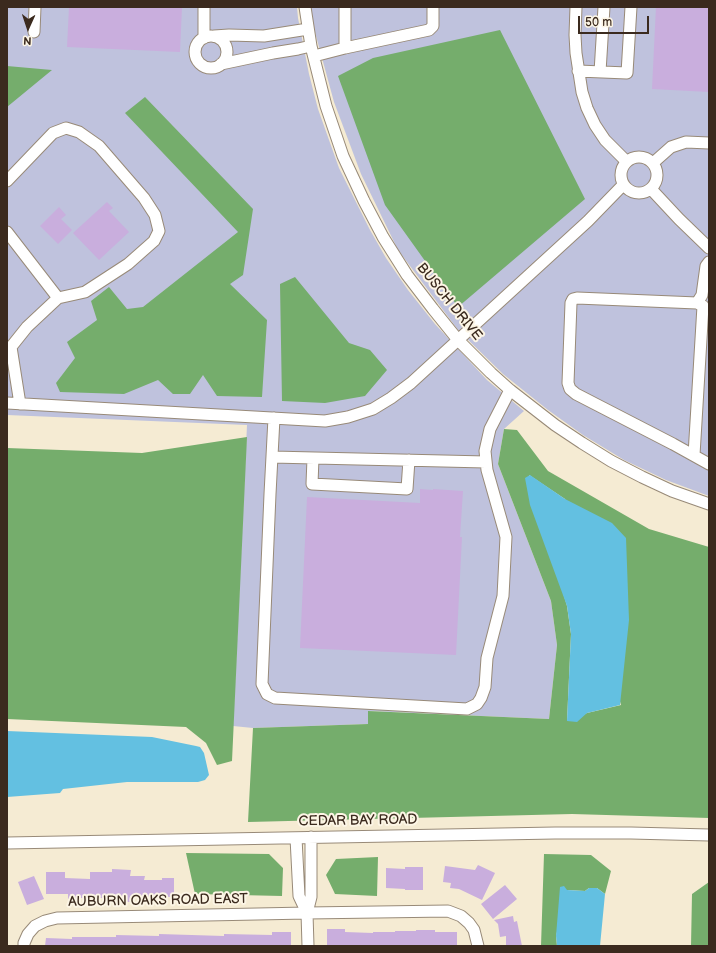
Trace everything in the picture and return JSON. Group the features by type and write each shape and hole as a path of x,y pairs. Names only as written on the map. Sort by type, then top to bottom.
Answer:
{"street":[{"path":"34,32 35,7"},
{"path":"204,7 209,37"},
{"name":"BUSCH DRIVE","path":"304,7 312,51 328,113 343,156 364,201 383,236 407,275 433,310 458,340 491,373 510,390 555,425 611,461 642,477 672,491 709,504"},
{"path":"345,7 345,48"},
{"path":"221,64 298,49 312,51 345,48 429,30 433,26 433,7"},
{"path":"576,7 575,35 578,72 587,108 595,126 605,140 626,161"},
{"path":"600,72 604,7"},
{"path":"578,72 628,73 631,7"},
{"path":"209,37 219,38 223,41 227,50 226,58 217,67 212,68 201,65 197,61 195,51 196,45 199,41 209,37 229,35 272,36 308,29"},
{"path":"7,181 53,133 66,128 79,132 99,146 144,198 155,214 159,231 154,241 128,264 85,292 58,298 27,327 9,349 20,404"},
{"path":"653,163 672,147 686,142 709,143"},
{"path":"636,157 643,157 653,163 656,169 657,178 651,189 639,194 633,193 623,186 620,172 626,161 636,157"},
{"path":"7,404 324,421 348,417 373,410 411,383 588,221 623,186"},
{"path":"651,189 709,248"},
{"path":"7,232 58,298"},
{"path":"697,303 702,295 706,266 709,262"},
{"path":"694,455 703,306 697,303 573,299 571,303 568,382 570,389 576,394 709,464"},
{"path":"274,418 262,684 267,694 275,698 467,709 477,704 481,698 485,686 487,658 504,596 506,537 487,470 485,451 490,429 510,390"},
{"path":"272,457 486,462"},
{"path":"313,458 312,484 408,488 409,460"},
{"name":"CEDAR BAY ROAD","path":"7,843 555,833 709,835"},
{"path":"308,946 307,913 312,897 311,837"},
{"path":"296,838 299,896 307,913"},
{"name":"AUBURN OAKS ROAD EAST","path":"24,946 28,934 35,926 45,921 57,918 448,911 461,916 469,923 474,930 478,946"}],"shaded area":[{"path":"7,7 297,7 309,74 318,109 339,168 370,230 386,258 408,290 435,324 487,380 524,411 504,429 498,464 551,601 557,645 549,719 369,711 368,724 253,728 233,726 247,425 7,415"},
{"path":"311,7 709,7 709,496 666,480 624,460 583,435 548,410 503,374 458,330 398,250 361,174 334,102 313,25"}],"green space":[{"path":"500,30 585,199 458,307 385,205 338,76 373,58"},
{"path":"7,66 52,70 7,107"},
{"path":"145,97 253,209 243,275 230,284 267,320 262,397 217,396 203,375 190,394 173,394 158,380 124,394 60,392 56,383 75,358 67,342 97,320 91,301 109,287 127,309 143,307 238,232 125,113"},
{"path":"295,277 349,343 370,350 387,370 365,396 325,403 282,401 280,284"},
{"path":"504,429 517,430 548,471 649,529 709,547 709,818 572,814 248,822 253,728 368,724 368,711 549,719 557,645 551,601 498,464","holes":["529,475 565,499 621,705 587,713 567,721 571,634 567,606"]},
{"path":"247,437 232,761 217,765 206,743 186,727 7,719 7,448 142,453"},
{"path":"186,853 269,854 283,868 282,896 195,894"},
{"path":"544,854 591,855 611,871 605,894 597,888 589,888 585,891 567,890 556,936 557,946 541,946"},
{"path":"378,857 377,896 335,894 326,875 336,859"},
{"path":"709,882 709,946 691,946 692,894"}],"water":[{"path":"530,475 565,499 612,523 626,538 629,620 620,705 587,713 577,722 567,721 571,634 567,606 530,505 525,478"},
{"path":"7,731 152,737 196,746 200,747 204,753 209,775 205,780 198,782 127,782 63,789 60,793 7,797"},
{"path":"564,886 567,890 585,891 589,888 597,888 605,894 600,946 557,946 556,936 560,887"}],"building":[{"path":"69,7 182,7 180,52 67,47"},
{"path":"656,7 709,7 709,92 652,89"},
{"path":"107,202 113,208 109,211 129,232 99,260 73,233"},
{"path":"59,207 66,215 61,219 72,230 58,244 40,226"},
{"path":"420,489 463,491 456,655 300,648 307,497 420,503"},
{"path":"478,865 495,873 482,900 459,889 450,888 451,883 443,882 445,866 475,870"},
{"path":"405,867 423,867 423,890 386,888 386,868 405,869"},
{"path":"112,869 131,870 130,876 145,876 144,880 174,878 174,897 130,897 130,902 111,901 111,898 79,898 79,900 68,899 68,894 46,894 46,872 65,872 65,878 90,879 90,872 112,872"},
{"path":"34,876 44,899 27,905 18,882"},
{"path":"505,885 517,899 493,919 481,904"},
{"path":"513,916 514,922 517,921 522,946 506,946 506,936 500,937 498,924 494,920"},
{"path":"327,929 345,929 345,932 373,933 416,930 457,932 457,946 327,946"},
{"path":"272,932 291,932 291,946 45,946 46,938 72,939 72,937 116,937 116,935 159,936 159,934 224,936 224,934 272,935"}]}
